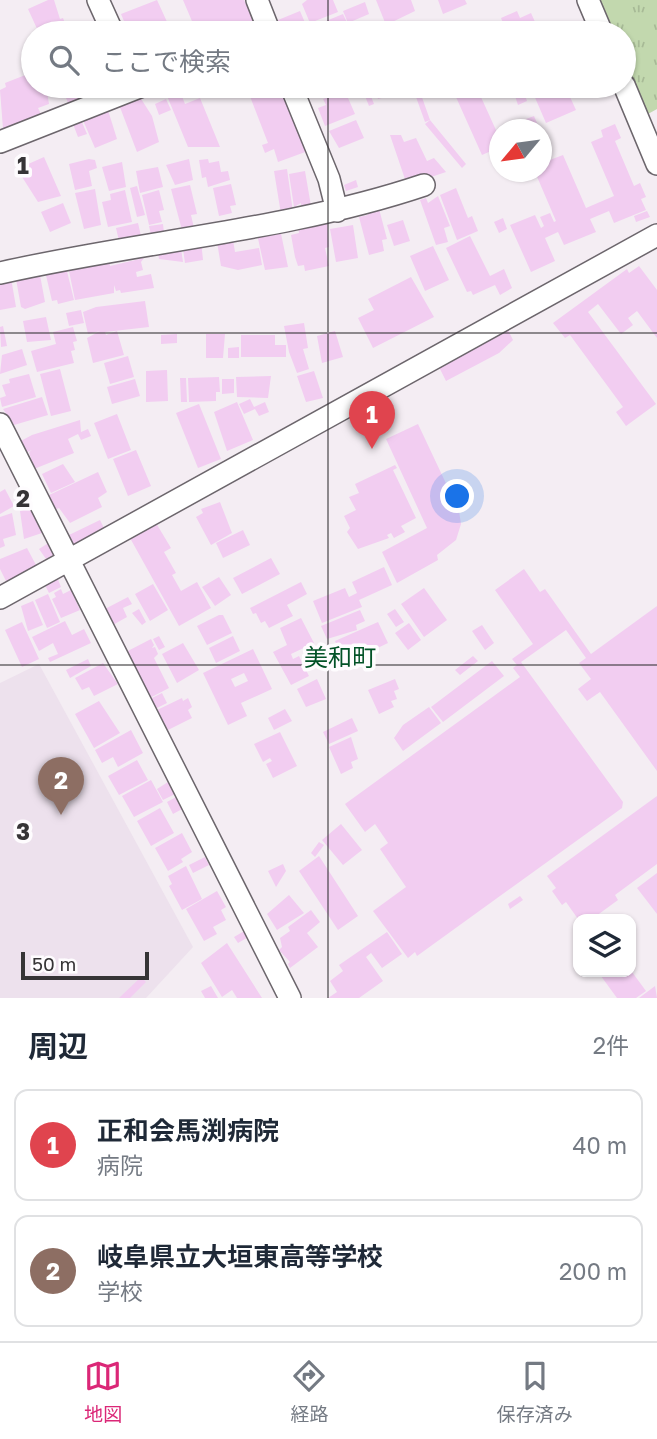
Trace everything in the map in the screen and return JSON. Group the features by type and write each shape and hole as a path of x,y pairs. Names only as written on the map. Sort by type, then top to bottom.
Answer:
{"street":[{"path":"98,0 108,21"},
{"path":"257,0 263,21"},
{"path":"588,0 597,21"},
{"path":"0,142 110,98"},
{"path":"296,98 329,179 337,211"},
{"path":"629,98 657,164"},
{"path":"0,273 83,254 337,211 424,185"},
{"path":"0,598 657,235"},
{"path":"0,424 290,998"}],"shaded area":[{"path":"39,664 193,947 146,998 0,998 0,683"}],"green space":[{"path":"600,0 657,0 657,109 648,114 636,86 636,21 609,21"}],"building":[{"path":"54,0 60,19 63,18 64,21 34,21 28,9"},
{"path":"157,0 167,21 124,21 121,14"},
{"path":"183,0 244,0 253,21 192,21"},
{"path":"307,0 333,0 338,12 309,21 302,4"},
{"path":"376,0 411,0 415,11 394,21 384,21"},
{"path":"438,0 465,0 467,4 443,14"},
{"path":"365,2 369,14 347,21 343,11"},
{"path":"300,11 304,21 278,21"},
{"path":"517,11 520,18 531,13 535,21 502,21 501,18"},
{"path":"343,14 346,21 326,21"},
{"path":"21,77 21,98 48,98 49,104 38,108 41,114 3,129 0,90 6,87 5,83"},
{"path":"66,98 86,98 69,105"},
{"path":"128,98 141,98 152,116 159,142 137,152 118,102"},
{"path":"168,98 183,98 185,104 200,98 220,147 188,147"},
{"path":"251,98 286,98 308,151 278,162 274,149 265,153 262,145 268,143"},
{"path":"348,98 355,114 325,126 318,108 326,105 323,99"},
{"path":"366,98 372,98 374,104 369,106"},
{"path":"416,98 422,98 430,120 425,122"},
{"path":"456,98 481,98 491,119 489,152 482,155"},
{"path":"516,98 526,98 527,101 518,105"},
{"path":"535,98 570,98 576,110 552,120 544,119"},
{"path":"166,99 171,110 159,115 155,104"},
{"path":"107,107 117,139 95,148 82,118"},
{"path":"81,120 87,134 78,137 73,124"},
{"path":"356,120 364,138 339,148 329,131"},
{"path":"430,120 466,164 462,168 425,124"},
{"path":"615,124 621,138 615,141 634,186 640,183 646,197 641,199 646,210 614,223 609,211 590,219 596,232 564,245 558,232 545,238 555,261 531,272 510,225 535,215 541,228 544,226 540,217 550,213 554,222 556,221 539,182 552,182 552,159 563,155 586,208 614,196 591,142 603,137 601,130"},
{"path":"390,135 401,135 404,142 416,138 427,161 434,158 446,172 407,185"},
{"path":"44,157 61,196 38,202 17,169"},
{"path":"189,159 193,180 175,185 166,165"},
{"path":"208,159 209,163 219,161 221,172 228,171 230,180 208,187 206,177 202,178 199,160"},
{"path":"95,160 97,168 89,171 92,186 75,190 69,164"},
{"path":"122,162 126,187 109,191 102,167"},
{"path":"158,167 163,187 140,193 136,171"},
{"path":"287,169 293,212 281,214 274,171"},
{"path":"305,171 311,206 301,207 301,203 294,207 289,174"},
{"path":"356,180 358,187 346,191 344,185"},
{"path":"231,184 236,205 230,206 232,213 219,216 213,188"},
{"path":"190,185 197,214 191,215 194,228 182,230 171,189"},
{"path":"137,186 145,215 137,217 130,188"},
{"path":"456,188 468,218 472,216 478,231 457,240 440,195"},
{"path":"95,189 101,225 84,229 75,193"},
{"path":"125,190 132,222 108,227 102,202 111,200 110,194"},
{"path":"159,190 164,210 159,211 162,222 149,225 142,195"},
{"path":"438,196 450,226 444,228 448,242 436,245 420,200 426,198 428,203"},
{"path":"63,203 71,223 50,232 41,212"},
{"path":"378,205 387,239 382,240 384,251 369,255 359,217 368,215 367,208"},
{"path":"647,211 650,217 636,222 634,216"},
{"path":"503,218 507,229 499,233 494,222"},
{"path":"327,219 329,247 325,248 329,266 305,271 304,265 298,266 291,235 299,233 298,224"},
{"path":"403,220 410,241 394,246 387,225"},
{"path":"138,223 141,236 119,241 116,228"},
{"path":"163,224 164,233 151,235 149,226"},
{"path":"353,225 358,258 336,262 330,229"},
{"path":"280,229 288,267 265,270 257,234"},
{"path":"216,236 233,240 235,252 259,248 262,265 238,270 221,266"},
{"path":"470,236 490,276 504,269 512,288 500,295 495,285 473,295 471,291 467,292 446,248"},
{"path":"201,241 203,260 185,263 182,242"},
{"path":"180,242 183,262 159,259 157,246"},
{"path":"433,246 449,280 425,291 410,256"},
{"path":"144,258 141,262 143,270 136,272 137,277 151,274 154,288 121,293 120,290 116,291 114,285 114,293 75,300 69,271 81,266 110,263 110,266"},
{"path":"65,263 74,300 58,304 57,300 52,301 45,271"},
{"path":"639,266 657,290 657,338 637,311 628,318 633,325 621,334 598,304 588,312 656,404 626,426 616,412 623,407 570,335 565,338 553,323 627,269 629,273"},
{"path":"40,275 45,302 25,309 21,307 16,279"},
{"path":"411,277 434,317 373,348 358,318 374,310 368,299"},
{"path":"11,278 16,307 0,310 0,280"},
{"path":"145,301 149,327 105,332 106,335 117,331 124,355 93,363 87,338 100,331 88,334 83,312 96,307"},
{"path":"81,310 84,323 69,326 66,313"},
{"path":"46,317 51,340 27,342 23,321"},
{"path":"304,323 308,348 303,349 309,369 297,373 289,352 284,326"},
{"path":"3,326 7,346 1,347 0,327"},
{"path":"73,327 77,341 73,342 75,350 71,351 74,363 37,372 31,351 56,344 53,332"},
{"path":"508,330 513,340 499,353 446,381 439,367"},
{"path":"335,331 343,357 322,363 317,336"},
{"path":"177,334 177,343 161,344 161,335"},
{"path":"206,334 225,334 223,358 206,358"},
{"path":"241,335 275,335 275,345 286,345 286,357 241,357"},
{"path":"239,347 239,358 228,358 228,348"},
{"path":"22,349 27,365 0,374 2,355"},
{"path":"128,356 134,377 110,384 104,363"},
{"path":"60,369 71,411 51,416 40,374"},
{"path":"167,370 168,401 146,402 146,371"},
{"path":"314,371 323,398 306,402 297,376"},
{"path":"29,374 36,397 2,407 0,398 6,396 2,385 10,383 9,379"},
{"path":"271,376 268,398 237,397 236,377"},
{"path":"219,377 220,392 216,392 216,401 189,402 188,378"},
{"path":"180,378 186,378 187,402 181,402"},
{"path":"135,379 140,396 112,404 107,387"},
{"path":"222,379 234,379 234,393 222,394"},
{"path":"42,397 48,415 14,425 3,409"},
{"path":"250,399 254,407 265,402 269,412 259,416 255,409 244,414 239,404"},
{"path":"237,402 253,440 227,451 214,412"},
{"path":"199,404 221,459 198,468 176,413"},
{"path":"117,414 131,450 108,459 94,423"},
{"path":"80,420 81,432 88,429 91,436 81,440 78,434 68,439 74,453 34,469 29,452 32,450 25,453 19,442 32,435"},
{"path":"418,424 459,511 461,524 456,540 437,555 438,560 397,583 382,552 427,528 386,439"},
{"path":"136,450 151,486 128,496 113,459"},
{"path":"63,464 75,482 51,493 42,474"},
{"path":"395,465 397,468 393,470 416,518 401,526 405,532 394,538 391,533 387,535 389,538 358,549 347,532 350,528 344,516 356,510 349,497 359,493 355,484"},
{"path":"98,472 107,492 98,498 102,507 70,523 59,508 54,510 47,496"},
{"path":"5,489 14,506 0,514 0,492"},
{"path":"25,492 31,502 19,509 14,498"},
{"path":"220,502 232,533 211,545 196,517 203,513 201,509"},
{"path":"34,507 42,533 24,539 20,511"},
{"path":"12,513 16,535 3,539 5,546 0,548 0,517"},
{"path":"100,520 106,532 74,547 69,535"},
{"path":"156,523 171,548 164,552 176,573 172,575 181,591 197,582 211,608 179,626 130,538"},
{"path":"243,530 250,545 223,558 216,543"},
{"path":"50,542 57,553 46,559 39,549"},
{"path":"27,548 36,565 30,569 32,573 8,585 0,569 0,559"},
{"path":"271,558 280,574 242,594 233,578"},
{"path":"384,567 392,585 359,600 362,607 322,623 313,601 345,588 349,597 357,593 352,582"},
{"path":"524,569 540,592 545,589 591,654 657,606 657,771 600,692 587,701 578,689 591,679 579,663 586,658 566,630 521,662 623,802 622,808 417,956 415,952 408,958 373,911 406,887 380,849 388,843 375,824 365,832 345,804 520,677 513,668 517,665 512,659 533,644 495,590"},
{"path":"57,577 61,587 49,593 44,583"},
{"path":"219,577 231,595 215,606 202,587"},
{"path":"301,582 307,594 287,605 293,616 269,628 265,621 261,623 256,613 253,614 250,608"},
{"path":"153,584 168,610 150,621 135,594"},
{"path":"424,588 447,620 424,637 401,604"},
{"path":"61,589 63,594 71,590 80,610 61,618 52,599 56,597 54,593"},
{"path":"48,594 60,622 47,628 35,600"},
{"path":"128,597 132,604 123,608 127,617 111,626 103,610"},
{"path":"33,601 43,625 28,631 21,606"},
{"path":"139,609 146,622 142,625 132,613"},
{"path":"395,609 404,622 396,627 387,614"},
{"path":"360,610 365,621 356,625 357,630 327,639 321,626"},
{"path":"223,615 232,633 207,645 197,626"},
{"path":"301,618 314,643 291,654 293,659 299,656 309,676 291,685 273,652 287,645 280,628"},
{"path":"65,621 72,635 84,629 91,643 50,662 48,658 58,654 53,643 39,651 32,637"},
{"path":"22,622 39,659 22,667 5,630"},
{"path":"378,622 388,643 365,654 360,643 357,644 360,650 343,658 335,641"},
{"path":"409,623 421,640 408,650 395,633"},
{"path":"482,625 494,643 485,650 472,631"},
{"path":"159,636 165,647 159,650 153,639"},
{"path":"233,636 240,651 216,663 209,648"},
{"path":"151,639 154,645 152,648 155,647 158,654 154,658 169,688 146,700 122,654"},
{"path":"183,643 199,670 177,683 162,654"},
{"path":"253,649 272,689 241,703 247,716 228,725 203,673","holes":["244,673 248,681 235,687 231,679"]},
{"path":"473,656 478,661 460,675 455,670"},
{"path":"88,659 91,666 70,678 66,670"},
{"path":"492,661 504,676 443,722 431,707"},
{"path":"103,663 118,684 94,696 89,687 82,690 75,678"},
{"path":"317,679 326,699 306,707 297,689"},
{"path":"395,679 399,689 394,691 397,699 391,701 394,707 379,714 368,690"},
{"path":"162,693 167,703 155,709 150,699"},
{"path":"182,698 183,701 188,698 192,707 188,710 192,718 168,730 157,710"},
{"path":"99,701 120,733 94,748 75,714"},
{"path":"429,707 441,723 403,751 394,738 403,725"},
{"path":"285,709 292,721 274,730 268,718"},
{"path":"352,718 358,731 329,744 323,732"},
{"path":"131,730 143,753 118,767 113,757 102,763 95,750"},
{"path":"280,732 297,766 273,778 266,764 272,761 270,758 263,762 254,744"},
{"path":"351,737 358,759 351,762 353,768 341,774 329,747"},
{"path":"137,760 148,780 119,795 108,776"},
{"path":"151,780 163,802 134,817 122,796"},
{"path":"168,782 175,794 163,800 157,789"},
{"path":"178,796 184,808 173,814 167,802"},
{"path":"657,796 657,864 615,895 618,900 599,914 574,914 566,902 562,905 552,891 556,888 547,876"},
{"path":"160,808 174,833 151,846 137,821"},
{"path":"341,824 362,850 343,865 322,840"},
{"path":"182,833 192,852 181,859 183,862 168,871 155,848"},
{"path":"319,842 324,845 315,857 311,853"},
{"path":"319,856 358,916 338,930 299,871"},
{"path":"205,857 209,865 193,873 189,865"},
{"path":"283,864 286,871 276,887 268,871"},
{"path":"186,866 202,899 182,910 169,886 172,884 168,876"},
{"path":"657,873 657,914 637,888"},
{"path":"217,891 226,907 221,910 226,920 213,927 217,934 204,941 186,909"},
{"path":"289,895 304,913 277,930 267,914"},
{"path":"520,896 523,900 510,909 508,904"},
{"path":"311,910 320,922 307,933 318,947 290,968 290,962 279,950 282,947 280,938 290,931 288,927"},
{"path":"246,930 250,936 238,943 234,937"},
{"path":"387,932 402,954 382,968 371,953 366,957 383,981 359,998 328,998 337,992 330,981 343,971 339,965"},
{"path":"227,943 262,998 237,998 232,990 222,997 201,963"},
{"path":"141,977 146,982 130,998 119,998"},
{"path":"602,977 636,977 646,991 636,998 617,998"},
{"path":"211,986 218,998 205,998 201,991"},
{"path":"655,986 657,998 639,998"}],"place":[{"name":"正和会馬渕病院","path":"372,449"},
{"name":"岐阜県立大垣東高等学校","path":"61,815"}],"district":[{"name":"美和町","path":"340,658"}]}
